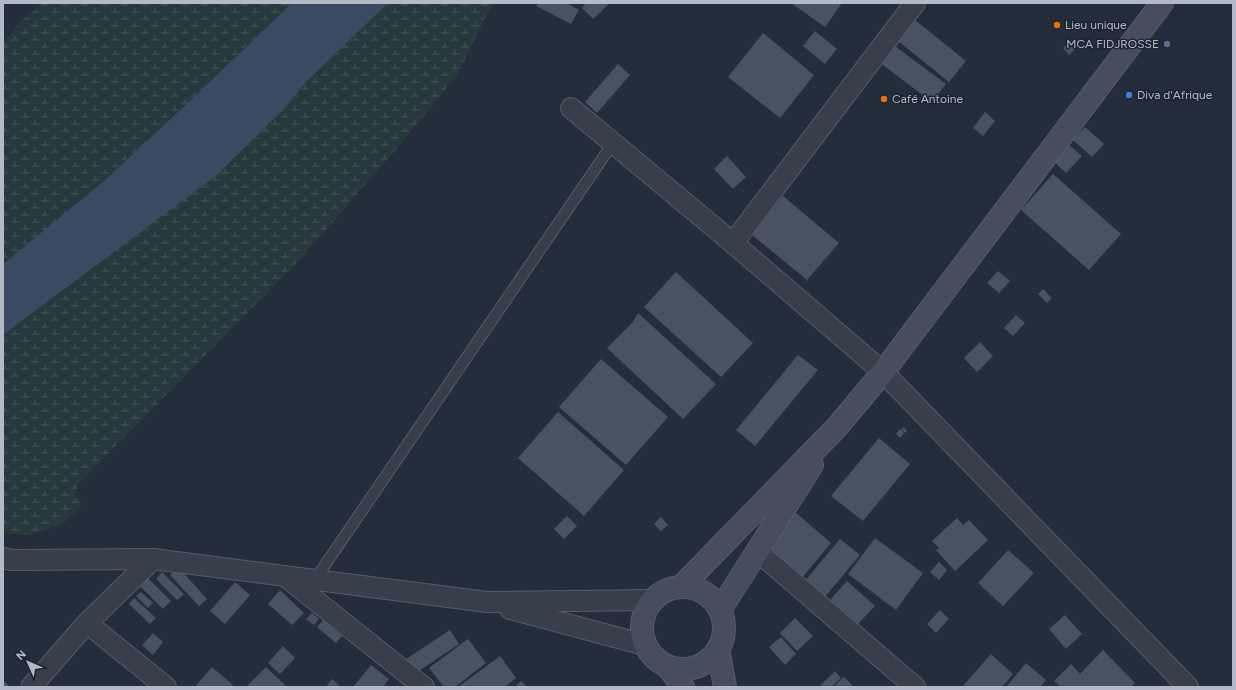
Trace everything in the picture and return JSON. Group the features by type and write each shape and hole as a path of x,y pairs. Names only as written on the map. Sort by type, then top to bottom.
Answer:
{"main road":[{"path":"681,587 837,427 883,372 1162,3"},
{"path":"720,610 837,427"},
{"path":"668,667 687,669 705,663 718,649 723,637 724,624 720,610 710,598 697,589 681,587 665,591 652,600 644,614 642,630 645,645 655,659 668,667 683,687"},
{"path":"718,649 725,687"}],"street":[{"path":"733,243 915,3"},
{"path":"571,108 733,243 883,372 1188,687"},
{"path":"758,551 915,687"},
{"path":"3,558 12,560 153,559 314,581 487,602 652,600"},
{"path":"31,687 87,623 153,559"},
{"path":"286,577 424,687"},
{"path":"487,602 645,645"},
{"path":"87,623 166,687"}],"lane":[{"path":"314,581 613,144"}],"green space":[{"path":"43,3 495,3 485,18 458,74 405,139 296,264 79,483 75,494 81,501 81,505 75,512 60,525 28,535 3,533 3,43 21,21"}],"water":[{"path":"292,3 388,3 307,81 283,110 217,175 3,335 3,264 104,181"}],"building":[{"path":"538,3 567,3 579,10 571,24 536,6"},
{"path":"586,3 610,3 593,19 582,8"},
{"path":"791,3 842,3 825,27"},
{"path":"915,20 966,61 949,82 898,41"},
{"path":"815,31 837,49 825,64 803,46"},
{"path":"763,33 814,75 780,118 728,77"},
{"path":"1068,43 1075,49 1069,55 1063,48"},
{"path":"892,44 946,84 932,102 879,62"},
{"path":"618,64 630,75 597,113 585,102"},
{"path":"985,112 995,121 983,136 973,128"},
{"path":"1085,127 1104,144 1092,157 1073,140"},
{"path":"1067,143 1082,156 1066,173 1052,160"},
{"path":"727,156 746,177 733,189 714,169"},
{"path":"1053,174 1121,234 1089,270 1021,210"},
{"path":"783,196 839,243 807,280 751,234"},
{"path":"998,271 1010,281 999,293 987,283"},
{"path":"676,272 753,343 721,377 644,307"},
{"path":"1043,289 1052,298 1047,303 1038,294"},
{"path":"638,313 716,384 683,419 607,348 633,322"},
{"path":"1016,315 1025,323 1013,336 1004,328"},
{"path":"980,342 993,356 977,372 964,358"},
{"path":"798,355 818,370 755,446 736,430"},
{"path":"601,359 668,417 626,465 559,407"},
{"path":"558,412 624,470 584,516 518,458"},
{"path":"904,427 907,431 905,433 901,429"},
{"path":"900,429 904,433 900,438 896,434"},
{"path":"879,438 910,464 863,521 831,496"},
{"path":"794,511 831,543 801,579 763,547"},
{"path":"567,516 577,526 564,539 554,529"},
{"path":"661,517 668,525 661,531 654,524"},
{"path":"957,518 963,525 969,520 988,540 955,571 936,550 939,548 932,541"},
{"path":"875,538 923,573 896,610 848,574"},
{"path":"840,539 860,555 824,598 804,582"},
{"path":"1008,550 1034,573 1003,606 978,583"},
{"path":"939,562 947,570 939,580 930,572"},
{"path":"178,567 207,599 199,606 170,575"},
{"path":"162,572 184,594 177,600 156,579"},
{"path":"147,577 171,601 163,609 139,585"},
{"path":"847,581 875,606 857,625 830,600"},
{"path":"235,582 250,595 225,624 210,611"},
{"path":"280,590 304,613 292,625 268,604"},
{"path":"141,592 153,603 148,608 136,596"},
{"path":"134,598 156,618 150,624 129,604"},
{"path":"940,610 949,619 936,633 927,624"},
{"path":"312,613 319,619 314,625 306,619"},
{"path":"1065,615 1082,634 1066,649 1049,629"},
{"path":"795,618 813,636 797,651 780,633"},
{"path":"323,620 342,636 336,643 317,627"},
{"path":"450,630 459,644 416,673 406,659"},
{"path":"153,633 163,642 153,655 142,645"},
{"path":"781,637 796,654 785,665 769,647"},
{"path":"468,639 486,663 455,687 444,687 429,668"},
{"path":"283,646 295,658 280,674 268,663"},
{"path":"1103,650 1135,683 1131,687 1061,687 1054,681 1071,664 1080,674"},
{"path":"991,654 1013,674 1002,687 962,687"},
{"path":"500,656 516,678 505,687 458,687"},
{"path":"1026,663 1046,680 1040,687 1006,687"},
{"path":"371,665 389,679 383,687 353,687"},
{"path":"212,667 233,685 231,687 195,687"},
{"path":"266,667 287,687 250,687 248,685"},
{"path":"835,671 841,678 831,687 819,687"},
{"path":"844,677 854,687 833,687"},
{"path":"332,679 341,687 326,687"},
{"path":"3,680 10,687 3,687"},
{"path":"521,681 527,687 515,687"}],"place":[{"name":"Lieu unique","path":"1057,25"},
{"name":"MCA FIDJROSSE","path":"1167,44"},
{"name":"Diva d'Afrique","path":"1129,95"},
{"name":"Café Antoine","path":"884,99"}]}
